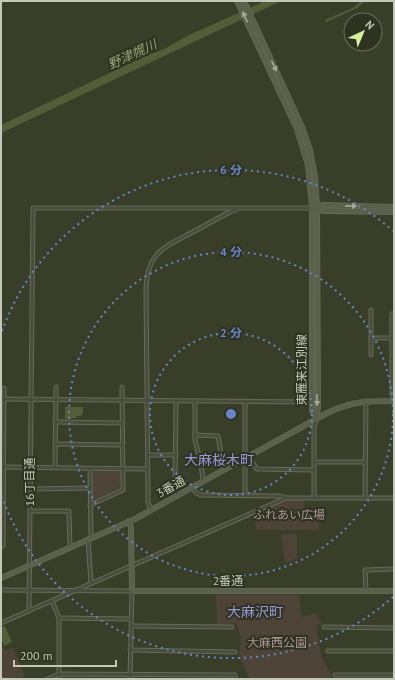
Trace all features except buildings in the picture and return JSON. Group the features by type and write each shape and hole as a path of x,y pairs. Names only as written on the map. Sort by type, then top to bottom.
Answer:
{"main road":[{"name":"東雁来江別線","path":"237,1 285,100 302,142 308,165 316,208 312,402 312,411 316,418"},
{"name":"東雁来江別線","path":"244,1 307,141 315,177 318,408 316,418"},
{"path":"316,208 322,205 394,207"},
{"path":"316,208 322,211 394,212"},
{"name":"3番通","path":"1,578 129,521 316,418 343,406 366,401 394,400"},
{"path":"129,521 131,528 132,591"},
{"name":"2番通","path":"132,591 394,591"}],"street":[{"name":"16丁目通","path":"30,611 33,208 243,209"},
{"path":"150,510 148,502 147,469 146,280 152,262 157,254 166,246 230,212 243,209 316,208"},
{"path":"371,310 371,355"},
{"path":"394,314 392,314 392,394 394,400"},
{"path":"371,338 393,338"},
{"path":"55,467 56,387"},
{"path":"90,505 123,490 124,468 122,445 122,387"},
{"path":"1,546 3,546 2,422 4,388"},
{"path":"3,399 312,402"},
{"path":"176,401 175,488 178,495"},
{"path":"195,401 195,440 201,464 203,481"},
{"path":"245,401 245,495"},
{"path":"365,497 366,401"},
{"path":"314,498 314,427 316,418"},
{"path":"56,422 122,423"},
{"path":"195,435 218,436 224,470"},
{"path":"55,444 122,445"},
{"path":"148,455 176,455"},
{"path":"246,457 257,469 314,470"},
{"path":"315,462 365,462"},
{"path":"2,467 147,469"},
{"path":"90,468 91,584"},
{"path":"192,487 196,493 201,495 280,496 286,498 394,498"},
{"path":"30,488 90,488"},
{"path":"1,623 76,591 132,564 286,498"},
{"path":"30,511 69,511 70,548"},
{"path":"366,591 366,570 394,570"},
{"path":"1,590 132,591 130,679"},
{"path":"52,601 59,618 59,679"},
{"path":"59,618 131,619"},
{"path":"131,626 232,627"},
{"path":"324,627 394,628"},
{"path":"130,650 235,652"},
{"path":"328,651 394,651"},
{"path":"48,679 59,674 235,675 235,679"},
{"path":"104,674 104,679"},
{"path":"335,675 394,675"}],"green space":[{"path":"118,469 120,471 119,488 94,500 92,498 93,473 95,470"},
{"name":"ふれあい広場","path":"286,499 304,500 304,517 320,517 319,530 256,530 255,514"},
{"path":"281,534 295,534 297,536 297,558 290,562 285,562"},
{"name":"大麻西公園","path":"216,595 299,595 302,617 316,613 322,625 316,624 321,655 331,674 331,679 250,679 239,656 241,636 235,623 217,625"},
{"path":"1,645 5,651 13,648 25,676 17,679 1,679"}],"shaded area":[{"path":"265,1 281,1 1,133 1,125 145,56 164,49 187,36"},
{"path":"361,1 365,1 357,8 348,12 343,12 355,7"},
{"path":"343,12 343,14 326,22 325,20"},
{"path":"65,407 83,407 83,413 81,416 77,416 76,418 65,419"},
{"path":"5,626 12,642 4,646 1,638 1,628"}],"district":[{"name":"大麻桜木町","path":"219,460"},
{"name":"大麻沢町","path":"255,612"}],"water label":[{"name":"野津幌川","path":"132,54"}]}
